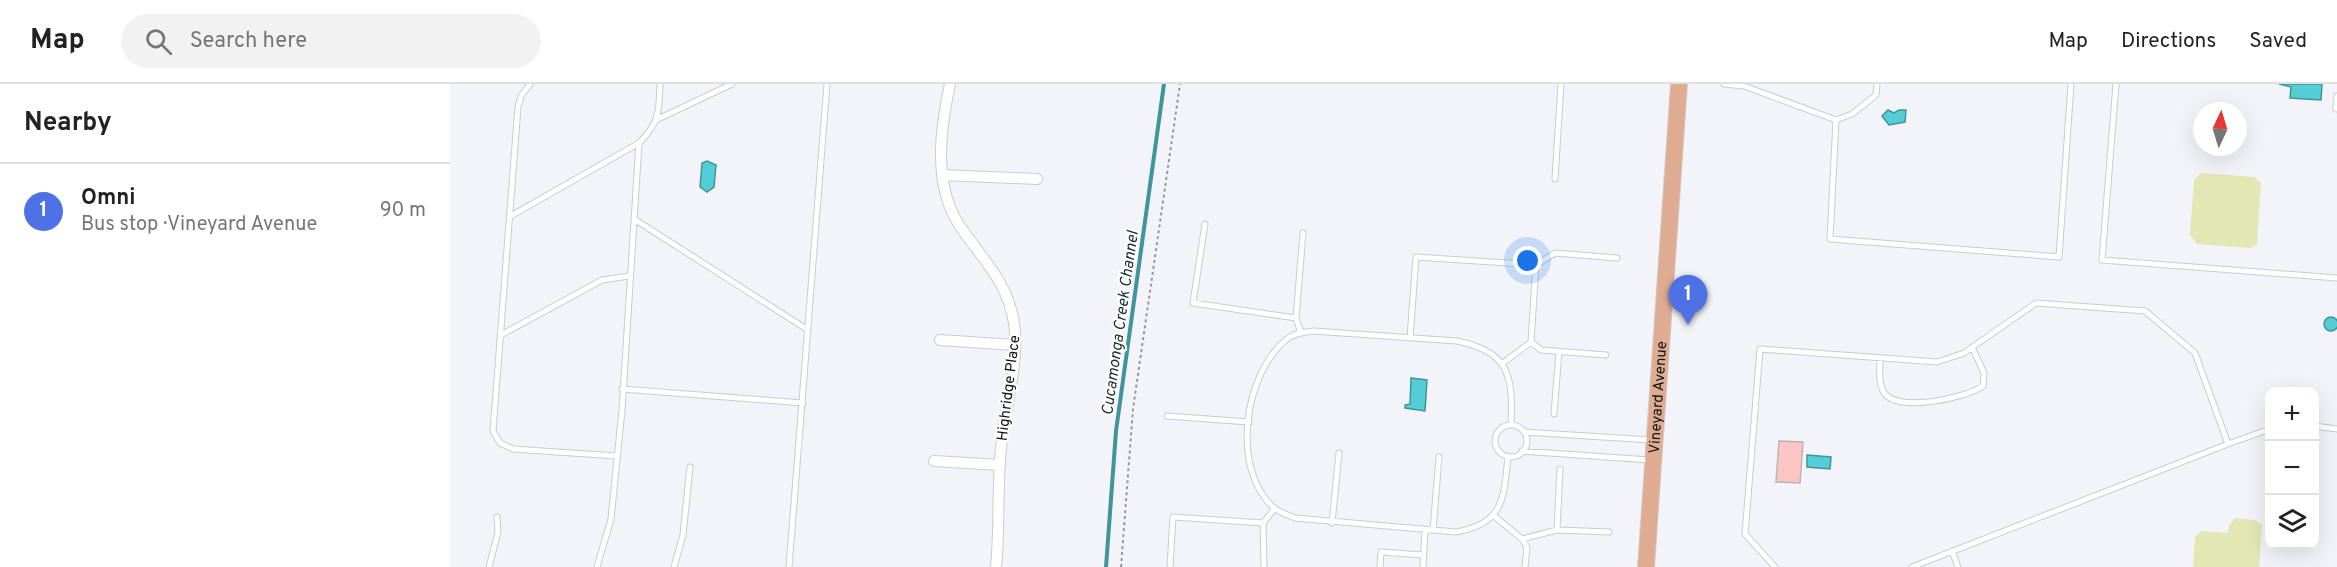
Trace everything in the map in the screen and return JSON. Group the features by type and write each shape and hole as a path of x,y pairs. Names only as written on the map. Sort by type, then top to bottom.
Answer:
{"main road":[{"name":"Vineyard Avenue","path":"1646,567 1679,84"}],"street":[{"name":"Highridge Place","path":"950,84 943,126 942,175 946,193 961,228 1003,284 1010,303 1015,345 1000,465 1000,519 996,567"},
{"path":"942,175 981,174 1037,178"},
{"path":"940,340 1015,345"},
{"path":"934,462 1000,465"}],"lane":[{"path":"530,84 520,96 493,431 500,443 513,449 616,456"},
{"path":"509,217 639,143 652,131 658,119 660,84"},
{"path":"658,119 732,84"},
{"path":"789,567 827,84"},
{"path":"1555,179 1561,84"},
{"path":"1724,84 1744,86 1836,120 1852,114 1876,95 1877,84"},
{"path":"1836,120 1830,239 2060,257 2071,84"},
{"path":"2116,84 2102,260 2337,278"},
{"path":"2336,109 2337,96"},
{"path":"597,567 611,519 639,143"},
{"path":"634,219 808,330"},
{"path":"1205,224 1193,303 1296,318"},
{"path":"1301,333 1296,318 1303,233"},
{"path":"1410,338 1416,256 1536,265 1555,253 1617,258"},
{"path":"1503,363 1531,342 1536,265"},
{"path":"501,335 602,280 629,276"},
{"path":"1775,567 1745,534 1760,349 1937,362 1964,353 2036,303 2145,311 2194,352 2228,444"},
{"path":"1508,456 1505,492 1500,507 1485,524 1470,530 1456,532 1332,523 1295,518 1275,508 1260,489 1251,464 1248,423 1250,402 1256,380 1272,354 1288,337 1313,331 1476,345 1494,354 1503,363 1510,378 1512,394 1510,425"},
{"path":"1531,342 1541,350 1606,355"},
{"path":"1880,359 1880,380 1883,392 1892,400 1926,403 1972,394 1983,386 1983,367 1972,347"},
{"path":"1554,414 1559,352"},
{"path":"622,389 803,403"},
{"path":"1167,416 1248,423"},
{"path":"1508,456 1497,448 1495,439 1502,427 1510,425 1524,432 1656,440"},
{"path":"2319,427 2337,429"},
{"path":"1912,567 2265,431"},
{"path":"1522,451 1527,440 1524,432"},
{"path":"1508,456 1522,451 1654,460"},
{"path":"1332,523 1339,453"},
{"path":"1433,530 1439,458"},
{"path":"674,567 683,536 690,467"},
{"path":"1557,530 1560,469"},
{"path":"1264,567 1263,523 1275,508"},
{"path":"1493,515 1522,539 1527,547 1525,567"},
{"path":"489,567 498,532 497,517"},
{"path":"1170,567 1173,517 1263,523"},
{"path":"1423,567 1425,530"},
{"path":"1522,539 1557,530 1609,532"},
{"path":"1380,567 1381,552 1424,555"},
{"path":"1952,552 1958,567"}],"path":[{"path":"1121,567 1133,409 1180,84"}],"green space":[{"path":"2201,173 2255,177 2261,183 2257,244 2251,248 2197,244 2190,235 2194,180"},
{"path":"2235,518 2255,520 2262,525 2259,567 2193,567 2195,537 2201,531 2228,533 2229,526"}],"water":[{"path":"2279,84 2322,84 2321,100 2290,98 2291,87"},
{"path":"1888,110 1894,113 1906,110 1905,122 1889,125 1882,116"},
{"path":"707,161 716,165 714,187 707,192 700,187 702,163"},
{"path":"2331,317 2336,319 2338,324 2336,329 2331,331 2326,329 2324,324 2326,319"},
{"path":"1411,378 1427,380 1425,411 1405,408 1405,405 1410,404"},
{"path":"1807,455 1831,457 1830,469 1807,467"}],"building":[{"path":"1779,441 1803,442 1800,483 1776,482"}],"waterway":[{"name":"Cucamonga Creek Channel","path":"1106,567 1116,431 1164,84"}],"place":[{"name":"Omni","path":"1688,325"}]}
